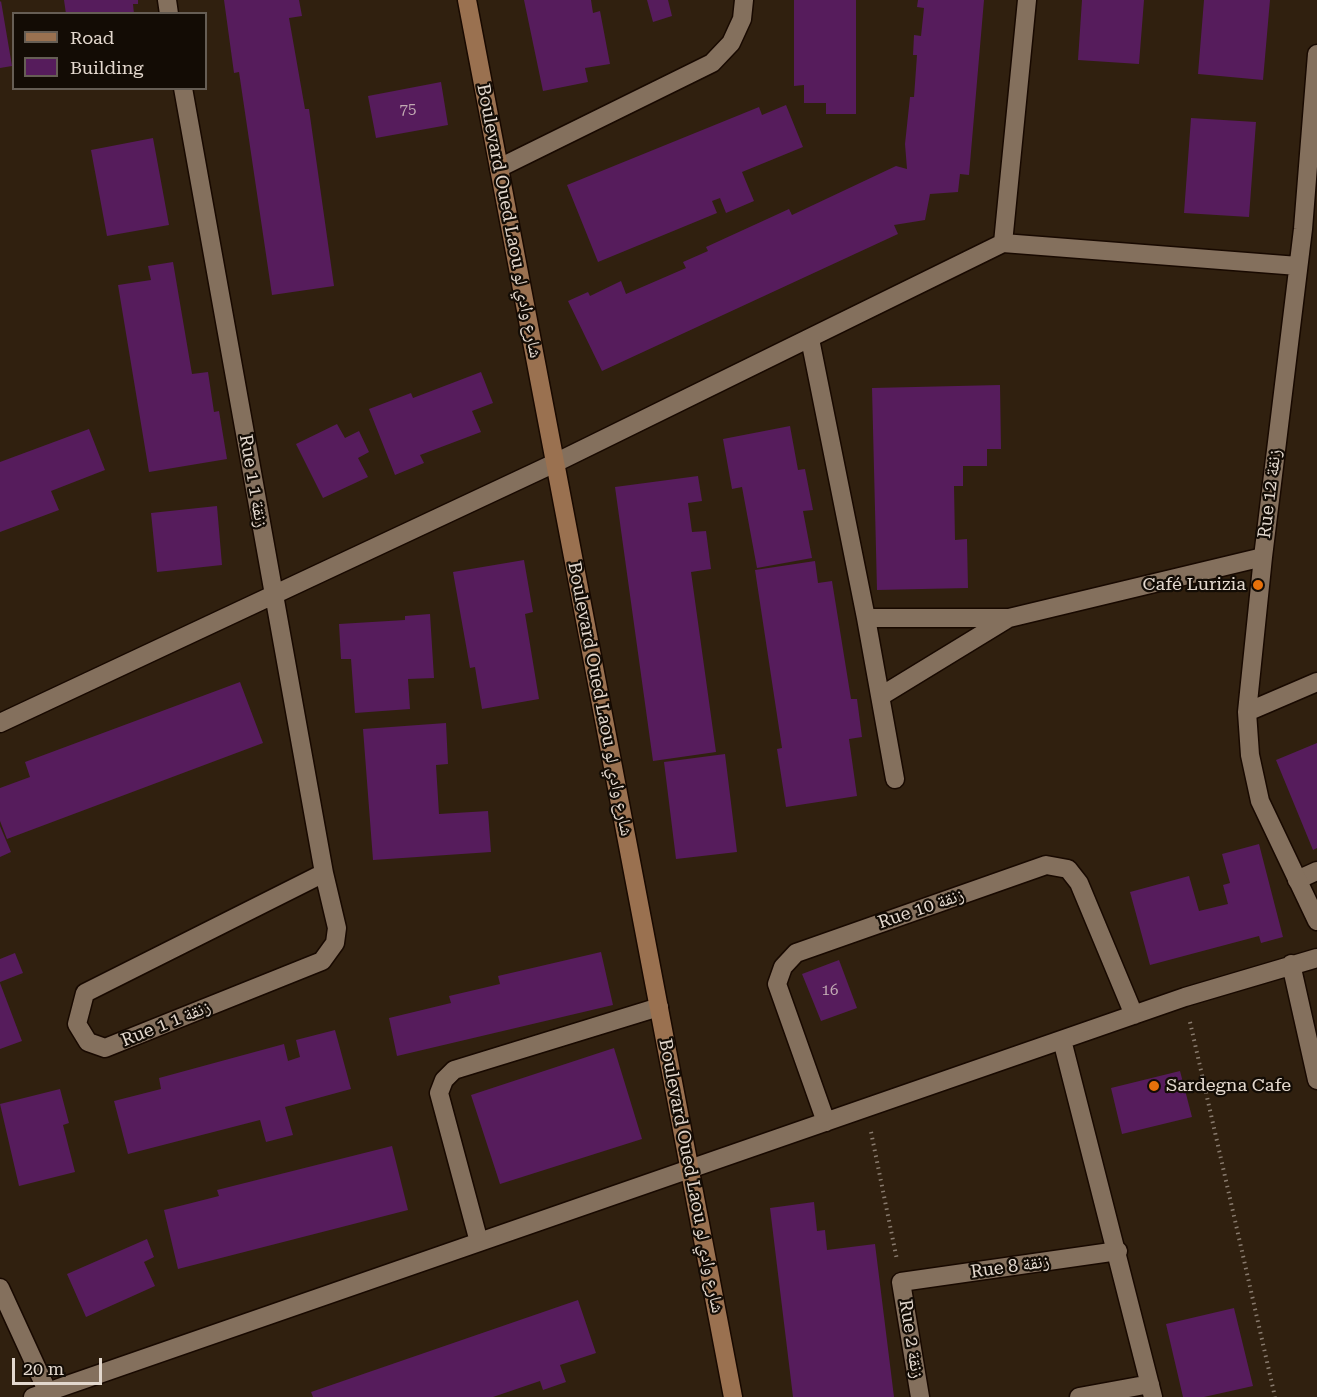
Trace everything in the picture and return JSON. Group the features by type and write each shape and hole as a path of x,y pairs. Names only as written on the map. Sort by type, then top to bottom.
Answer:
{"street":[{"name":"Boulevard Oued Laou شارع وادي لو","path":"467,0 733,1397"},
{"path":"499,168 712,63 731,43 742,19 744,0"},
{"path":"1003,243 1027,0"},
{"name":"Rue 12 زنقة","path":"1317,54 1310,230 1298,266 1247,712 1250,755 1260,801 1317,921"},
{"name":"Rue 1 زنقة 1","path":"183,90 273,595 324,873 337,928 335,943 322,961 105,1048 87,1042 77,1024 85,993 324,873"},
{"path":"0,723 555,462 1003,243 1298,266"},
{"path":"810,339 866,618 895,779"},
{"path":"866,618 1009,618 1263,557"},
{"path":"881,696 1009,618"},
{"path":"1247,712 1317,682"},
{"name":"Rue 10 زنقة","path":"826,1122 777,984 783,967 796,953 1046,865 1068,869 1079,883 1134,1015"},
{"path":"1297,880 1317,872"},
{"path":"0,1288 43,1395 1185,997 1317,958"},
{"path":"1291,964 1317,1080"},
{"path":"479,1242 440,1093 444,1080 454,1070 659,1007"},
{"path":"1062,1040 1118,1251 1151,1390 1079,1397"},
{"name":"Rue 8 زنقة","path":"901,1282 1118,1251"},
{"name":"Rue 2 زنقة","path":"901,1282 920,1397"}],"path":[{"path":"1185,997 1275,1397"},
{"path":"866,1108 901,1282"}],"building":[{"path":"64,0 138,0 138,4 133,4 134,12 66,12"},
{"path":"224,0 299,0 302,16 289,18 305,109 309,109 334,286 272,295 239,72 234,73"},
{"path":"524,0 591,0 593,13 600,11 610,64 585,68 588,82 543,91"},
{"path":"647,0 668,0 672,16 653,22"},
{"path":"794,0 856,0 856,114 826,114 826,103 804,103 804,85 794,86"},
{"path":"918,0 984,0 969,175 960,174 958,192 930,194 925,220 894,225 898,234 602,371 568,301 588,292 590,296 621,281 626,294 686,268 683,262 708,251 706,247 789,209 792,215 896,166 907,169 905,144 910,97 914,97 917,55 913,55 914,35 921,36 924,8 917,7"},
{"path":"1082,0 1144,0 1139,64 1078,60"},
{"path":"1204,0 1270,0 1263,80 1198,74"},
{"path":"0,2 12,66 0,68"},
{"path":"441,82 448,125 376,138 368,96"},
{"path":"786,105 803,147 742,172 754,201 726,213 720,198 712,201 717,213 598,262 567,185 759,107 762,115"},
{"path":"1191,118 1256,122 1249,217 1184,213"},
{"path":"153,138 169,225 107,236 91,150"},
{"path":"173,262 192,374 208,372 214,412 219,411 227,459 149,472 118,285 151,280 148,266"},
{"path":"481,372 493,403 472,411 481,432 420,455 424,463 395,475 369,409 411,393 413,398"},
{"path":"1000,385 1001,449 987,449 987,466 963,466 963,486 954,486 955,540 967,539 968,588 877,590 872,388"},
{"path":"337,424 345,438 359,431 369,452 358,458 368,477 323,498 296,444"},
{"path":"790,426 798,470 805,469 813,510 803,511 812,558 757,568 742,487 732,489 723,439"},
{"path":"89,429 105,470 51,491 59,510 0,532 0,462"},
{"path":"698,476 702,501 688,503 692,532 706,531 711,569 691,572 716,752 653,761 615,487"},
{"path":"217,506 222,565 157,572 151,513"},
{"path":"524,560 533,612 525,614 539,699 482,709 475,667 470,668 453,572"},
{"path":"815,561 818,583 832,581 851,699 857,699 862,737 849,739 857,796 786,807 777,749 782,748 755,570"},
{"path":"430,614 434,678 408,679 410,709 355,713 351,659 341,659 339,624 405,620 405,616"},
{"path":"240,682 263,743 7,839 0,821 0,788 30,777 25,762"},
{"path":"446,723 448,764 436,765 439,814 488,811 491,852 373,860 363,729"},
{"path":"1317,743 1317,848 1313,850 1276,760"},
{"path":"725,754 737,852 676,859 664,762"},
{"path":"0,826 11,852 0,857"},
{"path":"1259,844 1283,937 1261,943 1259,936 1150,965 1130,892 1189,876 1199,911 1228,904 1223,885 1230,883 1222,854"},
{"path":"601,952 613,1005 397,1056 389,1018 451,1003 449,996 500,984 498,976"},
{"path":"15,953 23,973 0,982 0,959"},
{"path":"839,960 857,1008 821,1021 802,974"},
{"path":"0,983 22,1041 0,1049"},
{"path":"335,1030 351,1089 285,1107 293,1135 266,1142 260,1120 128,1154 114,1101 161,1089 159,1078 284,1044 288,1061 300,1057 296,1040"},
{"path":"614,1048 642,1139 500,1184 471,1095"},
{"path":"1180,1071 1192,1117 1122,1134 1111,1088"},
{"path":"60,1089 69,1123 63,1125 75,1172 19,1186 0,1104"},
{"path":"392,1146 408,1210 178,1269 164,1210 219,1196 217,1190"},
{"path":"814,1202 817,1231 825,1230 827,1250 875,1244 894,1397 793,1397 770,1208"},
{"path":"147,1239 154,1257 144,1262 155,1286 86,1317 67,1274"},
{"path":"578,1300 596,1353 560,1365 566,1382 543,1390 540,1381 493,1397 313,1397 311,1392"},
{"path":"1234,1308 1253,1386 1204,1397 1183,1397 1166,1324"}],"place":[{"name":"Café Lurizia","path":"1258,585"},
{"name":"Sardegna Cafe","path":"1154,1086"}]}
